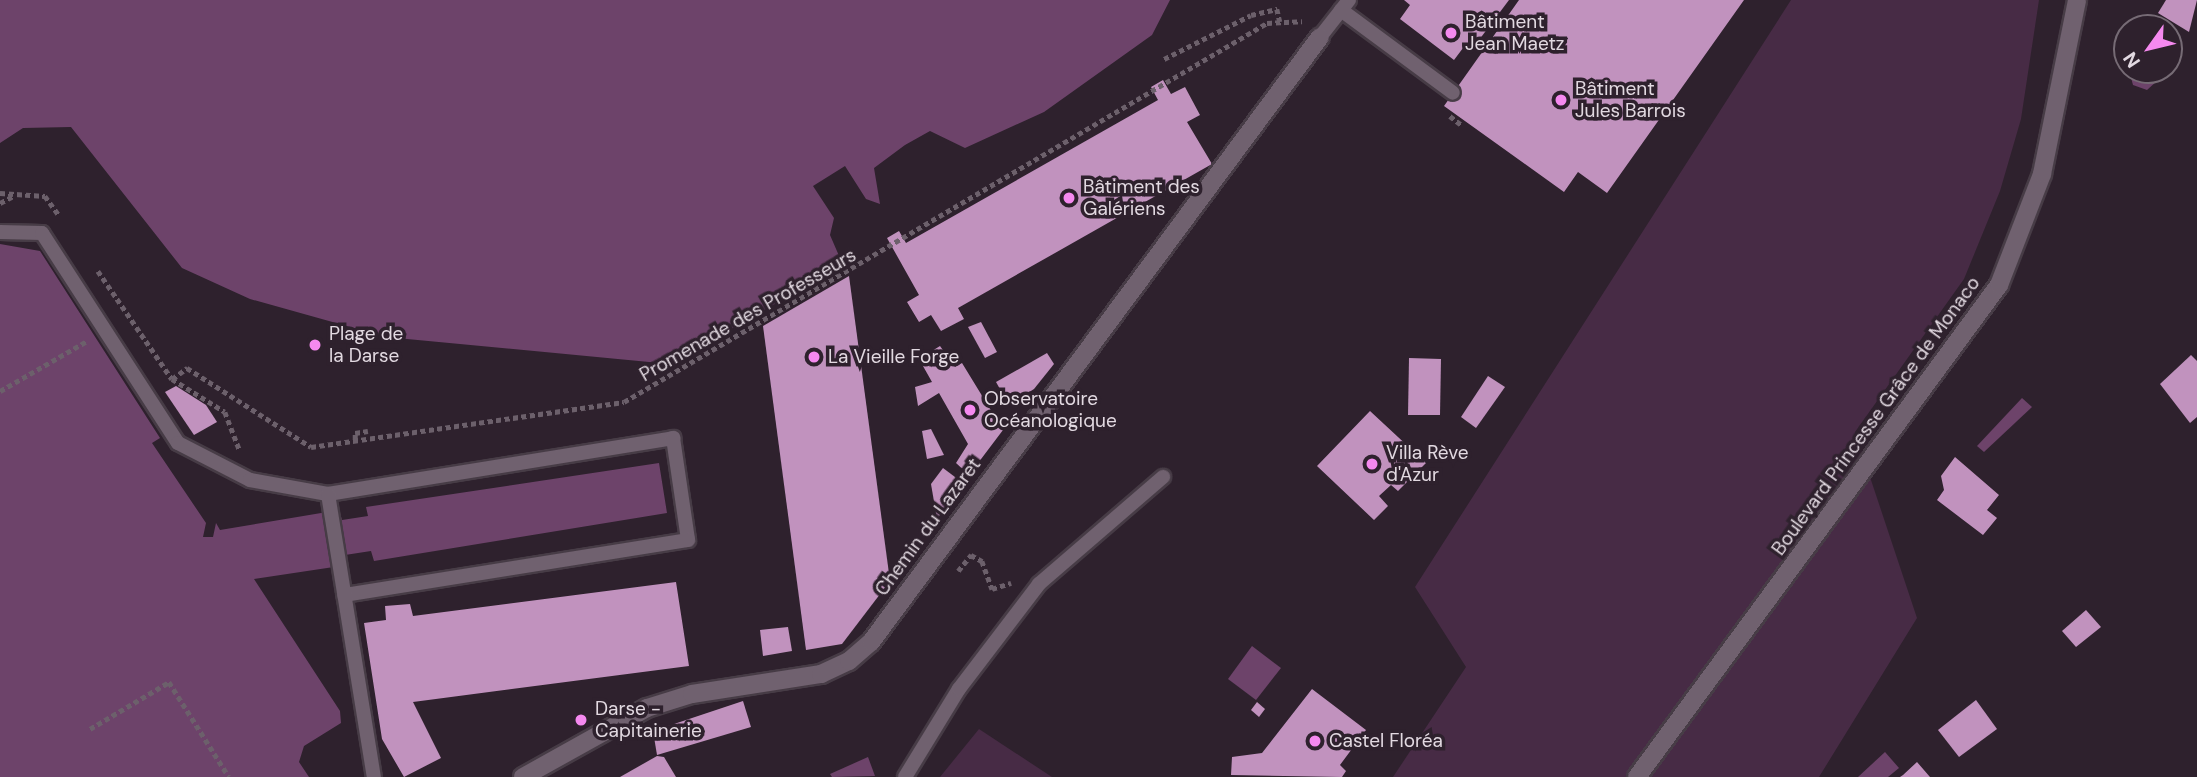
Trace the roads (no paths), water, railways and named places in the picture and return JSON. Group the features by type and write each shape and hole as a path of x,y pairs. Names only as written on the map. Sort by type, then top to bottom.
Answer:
{"street":[{"name":"Boulevard Princesse Grâce de Monaco","path":"1637,777 1999,285 2042,174 2077,0"},
{"name":"Chemin du Lazaret","path":"523,777 647,708 692,694 821,674 849,662 870,642 1320,37"}],"lane":[{"name":"Chemin du Lazaret","path":"1320,37 1345,5"},
{"path":"1345,5 1453,93"},
{"path":"0,232 42,233 178,443 250,480 328,494 673,438 688,540 344,595"},
{"path":"905,777 959,688 1040,584 1163,477"},
{"path":"328,494 374,777"}],"place":[{"name":"Bâtiment Jean Maetz","path":"1451,33"},
{"name":"Bâtiment Jules Barrois","path":"1561,100"},
{"name":"Bâtiment des Galériens","path":"1069,198"},
{"name":"Plage de la Darse","path":"315,345"},
{"name":"La Vieille Forge","path":"814,357"},
{"name":"Observatoire Océanologique","path":"970,410"},
{"name":"Villa Rève d'Azur","path":"1372,464"},
{"name":"Darse - Capitainerie","path":"581,720"},
{"name":"Castel Floréa","path":"1315,741"}]}
